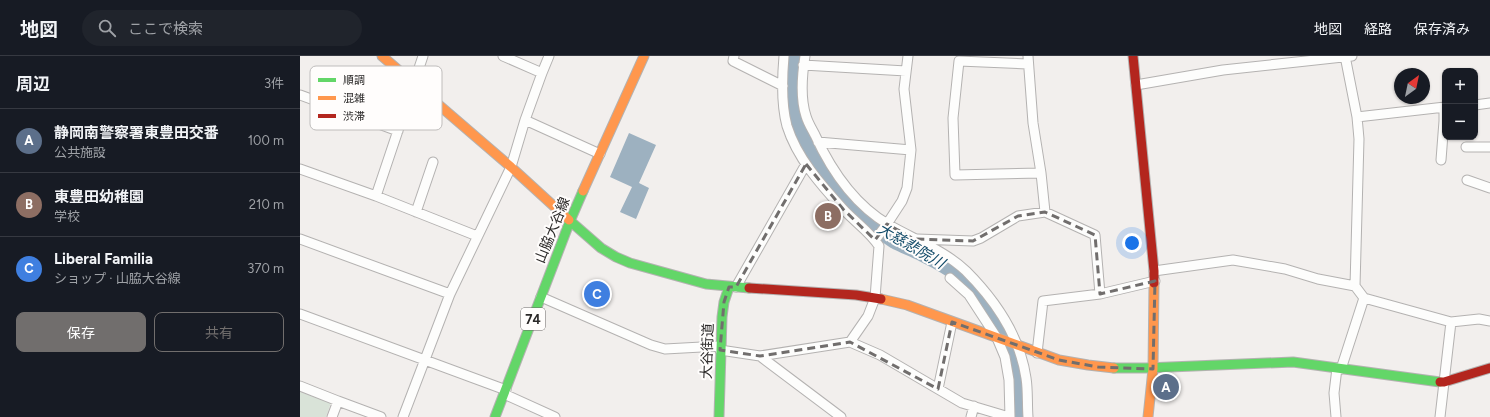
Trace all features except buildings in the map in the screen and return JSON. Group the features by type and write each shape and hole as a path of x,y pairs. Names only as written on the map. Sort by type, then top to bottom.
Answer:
{"street":[{"path":"382,56 393,66"},
{"path":"419,66 423,56"},
{"path":"503,56 542,73"},
{"path":"403,417 450,294 511,167 525,120 549,56"},
{"name":"山脇大谷線","path":"495,417 570,221 644,56"},
{"path":"734,56 733,61 783,86"},
{"path":"784,56 783,100 787,126 798,150 806,164 842,209 875,240 879,246 875,298 868,316 850,342"},
{"path":"875,240 902,201 907,188 911,150 904,89 908,56"},
{"path":"1133,56 1155,281 1153,369 1148,417"},
{"path":"1136,85 1223,70 1347,56 1359,139 1355,286 1364,298 1451,322 1479,320 1490,321"},
{"path":"1041,173 955,175 953,118 959,61 1027,60 1033,123 1041,173 1045,212"},
{"path":"906,71 804,61 803,82 806,116 830,165 853,196 887,224 948,256 966,271 980,286 1003,319 1018,346 1026,378 1028,417"},
{"path":"300,95 310,99"},
{"path":"1478,105 1490,103"},
{"path":"1357,117 1442,107"},
{"path":"442,109 511,167 601,248 630,263 677,277 732,287 875,298 907,305 1018,346 1078,365 1153,369 1293,362 1432,382 1444,382 1490,368"},
{"path":"525,120 600,154"},
{"path":"376,196 398,131"},
{"path":"1441,160 1442,140"},
{"path":"818,142 911,150"},
{"path":"1466,147 1490,147"},
{"path":"416,212 433,162"},
{"path":"732,287 806,164"},
{"path":"300,169 376,196 477,236"},
{"path":"1467,180 1490,188"},
{"path":"914,239 973,241 981,238 1018,216 1045,212 1095,235 1100,294"},
{"path":"300,239 450,294"},
{"path":"1154,271 1233,260 1285,269 1318,279 1355,286"},
{"path":"541,297 651,345 665,348 720,348 760,356 850,342 880,355 962,403 1009,417 1009,380 1005,358 996,338 969,295 950,278"},
{"path":"1037,352 1043,300 1100,294 1155,281"},
{"name":"大谷街道","path":"719,417 720,348 724,302 732,287"},
{"path":"1336,417 1334,393 1339,369 1364,298"},
{"path":"300,314 425,360 505,392 555,417"},
{"path":"938,389 952,322"},
{"path":"1440,417 1451,322"},
{"path":"760,356 841,417"},
{"path":"300,386 381,417"},
{"path":"332,417 338,401"},
{"path":"971,417 974,406"}],"highlighted area":[{"path":"806,164 843,209 875,240 887,224 914,239 973,241 1018,216 1045,212 1095,235 1100,294 1155,281 1153,369 1098,367 1059,360 952,322 938,389 850,342 760,356 720,350 724,302 729,287 736,287"}],"shaded area":[{"path":"300,392 331,403 326,417 300,417"}],"water":[{"path":"629,133 656,145 639,183 649,188 636,219 620,212 632,187 610,177"}],"waterway":[{"name":"大慈悲院川","path":"796,56 792,94 793,107 804,144 815,165 835,189 872,223 895,240 920,251 951,268 986,302 1004,329 1011,348 1016,378 1018,417"}],"traffic: fast":[{"path":"495,417 570,221 583,191"},
{"path":"569,220 601,248 630,263 706,284 749,288"},
{"path":"719,417 722,317 724,302 729,287"},
{"path":"1114,368 1293,362 1440,382"}],"traffic: slow":[{"path":"382,56 394,66"},
{"path":"583,191 644,56"},
{"path":"442,108 511,167 569,220"},
{"path":"1148,417 1153,369 1154,283"},
{"path":"881,299 907,305 1059,360 1114,368"}],"traffic: jam":[{"path":"1133,56 1154,283"},
{"path":"749,288 856,295 881,299"},
{"path":"1440,382 1490,368"}],"place":[{"name":"東豊田幼稚園","path":"828,216"},
{"name":"Liberal Familia","path":"597,294"},
{"name":"静岡南警察署東豊田交番","path":"1166,387"}]}
